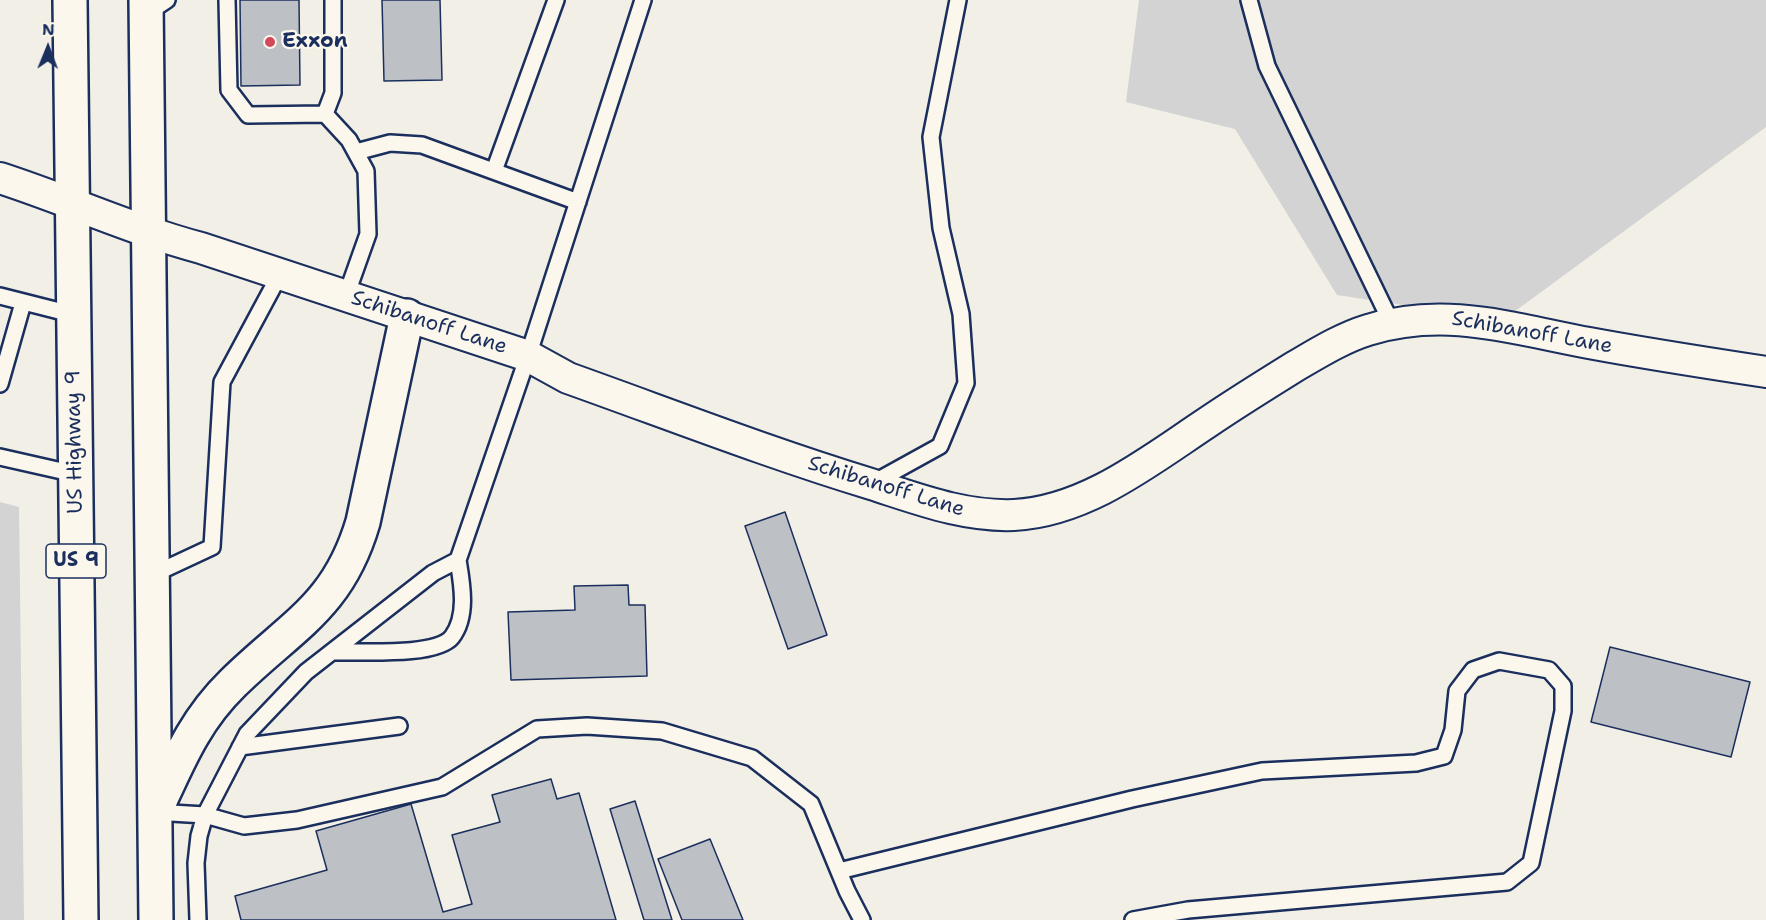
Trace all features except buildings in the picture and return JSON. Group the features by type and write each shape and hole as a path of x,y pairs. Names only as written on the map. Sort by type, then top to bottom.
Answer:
{"highway":[{"name":"US Highway 9","path":"70,0 81,920"},
{"path":"153,5 148,234 156,920"},
{"path":"154,812 190,735 232,684 317,609 343,573 356,546 363,522 407,316"}],"street":[{"name":"Schibanoff Lane","path":"0,178 74,202 148,234 280,274 528,356 568,378 870,484 962,512 1016,515 1056,508 1095,493 1134,471 1230,407 1329,346 1367,330 1411,319 1446,318 1480,321 1590,343 1766,372"}],"lane":[{"path":"227,0 229,90 248,115 325,114 349,140 366,171 368,234 346,296"},
{"path":"325,114 333,93 333,0"},
{"path":"494,171 556,0"},
{"path":"335,652 420,649 441,645 451,638 459,623 462,603 458,560 528,356 643,0"},
{"path":"870,484 940,446 966,383 961,314 941,228 931,137 958,0"},
{"path":"1249,0 1267,66 1392,324"},
{"path":"356,152 390,143 423,145 578,202"},
{"path":"152,575 212,547 222,382 280,274"},
{"path":"0,296 75,315"},
{"path":"0,384 23,303"},
{"path":"0,457 75,474"},
{"path":"198,920 196,864 205,815 247,734 306,672 335,652 368,622 433,573 458,560"},
{"path":"839,871 1132,799 1262,771 1416,763 1444,756 1453,730 1457,691 1473,670 1499,661 1549,670 1563,686 1563,711 1531,863 1507,882 1188,910 1133,920"},
{"path":"240,747 399,726"},
{"path":"154,812 205,815 244,826 297,820 442,787 537,729 587,726 662,731 752,758 811,804 862,920"}],"shaded area":[{"path":"1139,0 1766,0 1766,127 1503,320 1337,295 1235,129 1126,102"},
{"path":"0,502 19,507 24,920 0,920"}],"place":[{"name":"Exxon","path":"270,42"}]}
